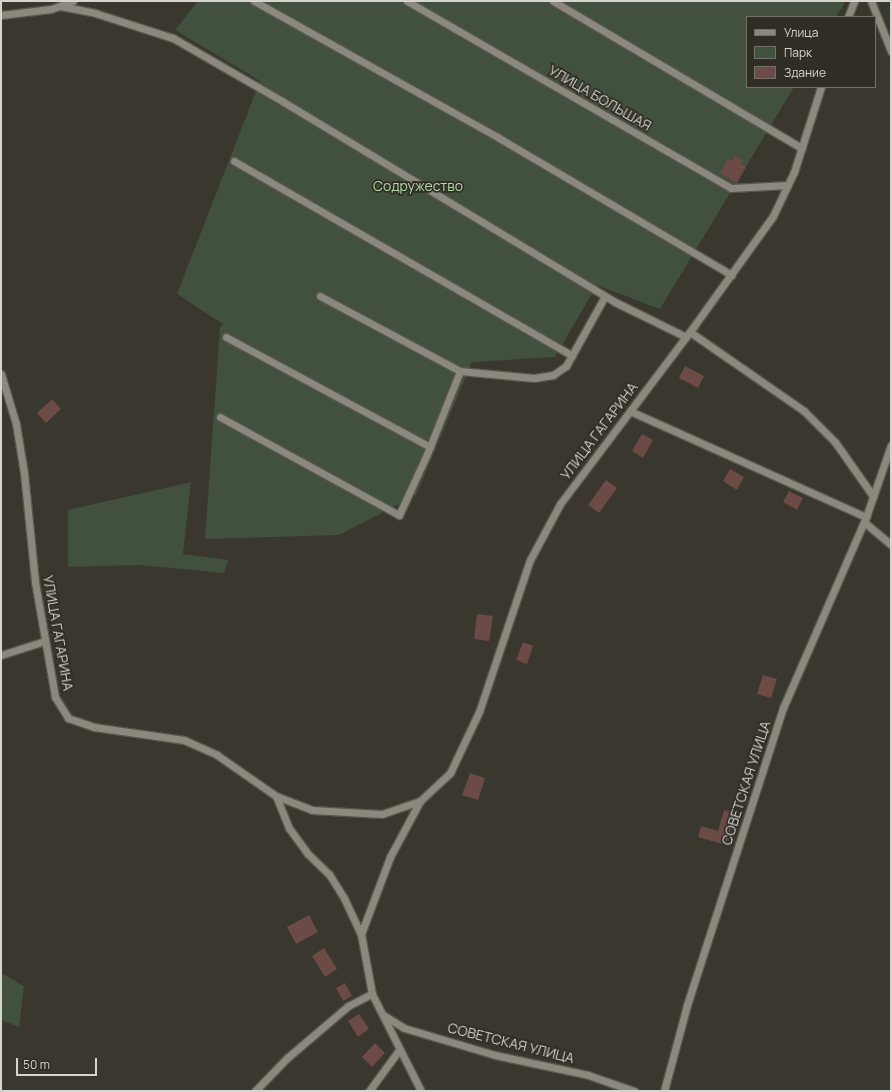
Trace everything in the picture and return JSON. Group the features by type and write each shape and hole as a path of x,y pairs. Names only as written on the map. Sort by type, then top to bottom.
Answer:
{"street":[{"path":"1,15 60,6 73,1"},
{"path":"254,1 492,135 732,275"},
{"name":"УЛИЦА БОЛЬШАЯ","path":"407,1 731,188 788,185"},
{"path":"553,1 802,148"},
{"path":"848,16 854,1"},
{"path":"871,1 891,51"},
{"path":"60,6 95,13 173,38 605,296 688,335 804,411 835,442 873,496"},
{"name":"УЛИЦА ГАГАРИНА","path":"361,934 390,857 420,801 450,773 479,712 530,560 560,504 688,335 773,216 788,185 802,148 821,88"},
{"path":"234,161 572,355"},
{"path":"320,296 460,371 534,378 553,376 566,366 605,296"},
{"path":"226,337 430,447"},
{"path":"220,417 399,515 430,447 460,371"},
{"name":"УЛИЦА ГАГАРИНА","path":"1,374 18,431 35,582 55,697 68,718 94,727 184,740 217,755 276,796 312,810 382,814 420,801"},
{"path":"630,411 865,519 890,543"},
{"name":"СОВЕТСКАЯ УЛИЦА","path":"664,1091 687,1005 783,708 865,519 891,445"},
{"path":"1,655 45,641"},
{"path":"276,796 289,828 308,854 329,874 344,898 361,934 372,994 385,1016 399,1050 421,1091"},
{"path":"255,1091 287,1058 348,1006 372,994"},
{"name":"СОВЕТСКАЯ УЛИЦА","path":"385,1016 404,1028 495,1055 588,1075 634,1091"},
{"path":"369,1091 399,1050"}],"green space":[{"name":"Содружество","path":"198,1 846,1 837,16 746,16 746,88 793,88 660,309 597,285 555,357 472,362 416,495 339,535 205,539 220,328 223,324 177,294 260,81 175,30"},
{"path":"191,482 183,554 228,560 224,573 140,565 68,567 68,510"},
{"path":"1,973 24,986 19,1027 1,1020"}],"building":[{"path":"735,156 743,160 741,164 746,167 737,183 720,173 728,159 732,161"},
{"path":"685,366 704,376 698,388 679,378"},
{"path":"52,399 61,409 46,423 37,413"},
{"path":"642,434 653,440 643,458 632,451"},
{"path":"730,469 744,477 737,490 723,481"},
{"path":"606,480 617,488 599,513 588,505"},
{"path":"789,491 803,498 797,510 783,502"},
{"path":"477,614 493,616 489,641 474,639"},
{"path":"523,642 533,646 527,664 516,660"},
{"path":"763,675 777,679 771,698 757,694"},
{"path":"470,773 485,778 478,800 462,795"},
{"path":"724,810 736,813 726,845 698,837 701,826 718,831"},
{"path":"309,915 318,932 296,944 287,927"},
{"path":"324,948 337,969 325,977 312,956"},
{"path":"345,983 352,996 343,1001 336,988"},
{"path":"359,1014 369,1029 358,1037 348,1021"},
{"path":"375,1043 385,1053 372,1067 362,1057"}]}
